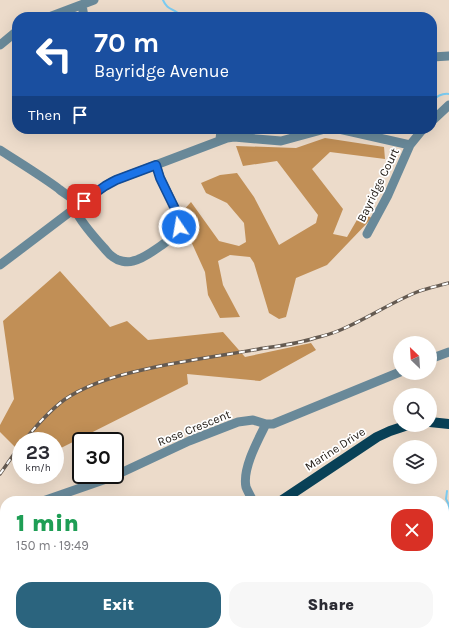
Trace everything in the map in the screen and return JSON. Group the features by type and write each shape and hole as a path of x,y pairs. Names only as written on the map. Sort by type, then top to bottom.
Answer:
{"main road":[{"path":"437,423 449,424"},
{"name":"Marine Drive","path":"288,496 377,437 393,430"}],"street":[{"path":"63,12 94,0"},
{"path":"82,5 83,12"},
{"path":"0,45 12,35"},
{"path":"437,57 449,56"},
{"path":"437,116 449,105"},
{"path":"220,134 220,140"},
{"path":"0,265 110,182 227,138 234,137 282,141 307,134"},
{"path":"361,134 410,145"},
{"name":"Bayridge Court","path":"367,234 388,194 410,145 419,134"},
{"path":"0,150 42,176 71,198 74,209 93,236 112,257 117,260 128,262 143,257 169,239 176,233 179,227 178,215 160,178 156,165"},
{"path":"437,356 449,352"},
{"name":"Rose Crescent","path":"57,496 112,477 189,441 238,422 253,420 266,424 273,424 393,375"},
{"path":"250,496 246,487 246,474 251,456 266,424"}],"shaded area":[{"path":"325,138 384,147 385,159 330,152 312,169 343,209 333,234 347,237 361,213 372,218 327,265 296,278 286,317 279,319 269,313 254,263 250,257 230,255 218,261 223,285 240,317 220,318 208,295 205,272 185,228 182,212 191,202 219,241 239,246 246,242 244,223 227,203 206,193 201,183 220,175 237,173 254,197 279,245 316,223 318,215 277,161 243,166 236,146 296,148"},
{"path":"60,271 110,327 127,321 148,340 223,332 245,357 311,343 316,350 260,381 187,374 188,384 93,432 72,432 72,442 64,446 64,432 12,432 12,444 0,432 0,425 14,399 3,321"}],"waterway":[{"path":"163,0 168,7 176,12"},
{"path":"437,97 440,95 449,94"},
{"path":"446,496 447,491"}],"railway":[{"path":"31,432 42,419 64,400 82,389 102,381 157,367 294,343 327,335 348,327 417,292 449,283"},
{"path":"0,474 12,457"}],"route":[{"path":"84,201 110,182 156,165 160,178 178,215 179,227"}]}
